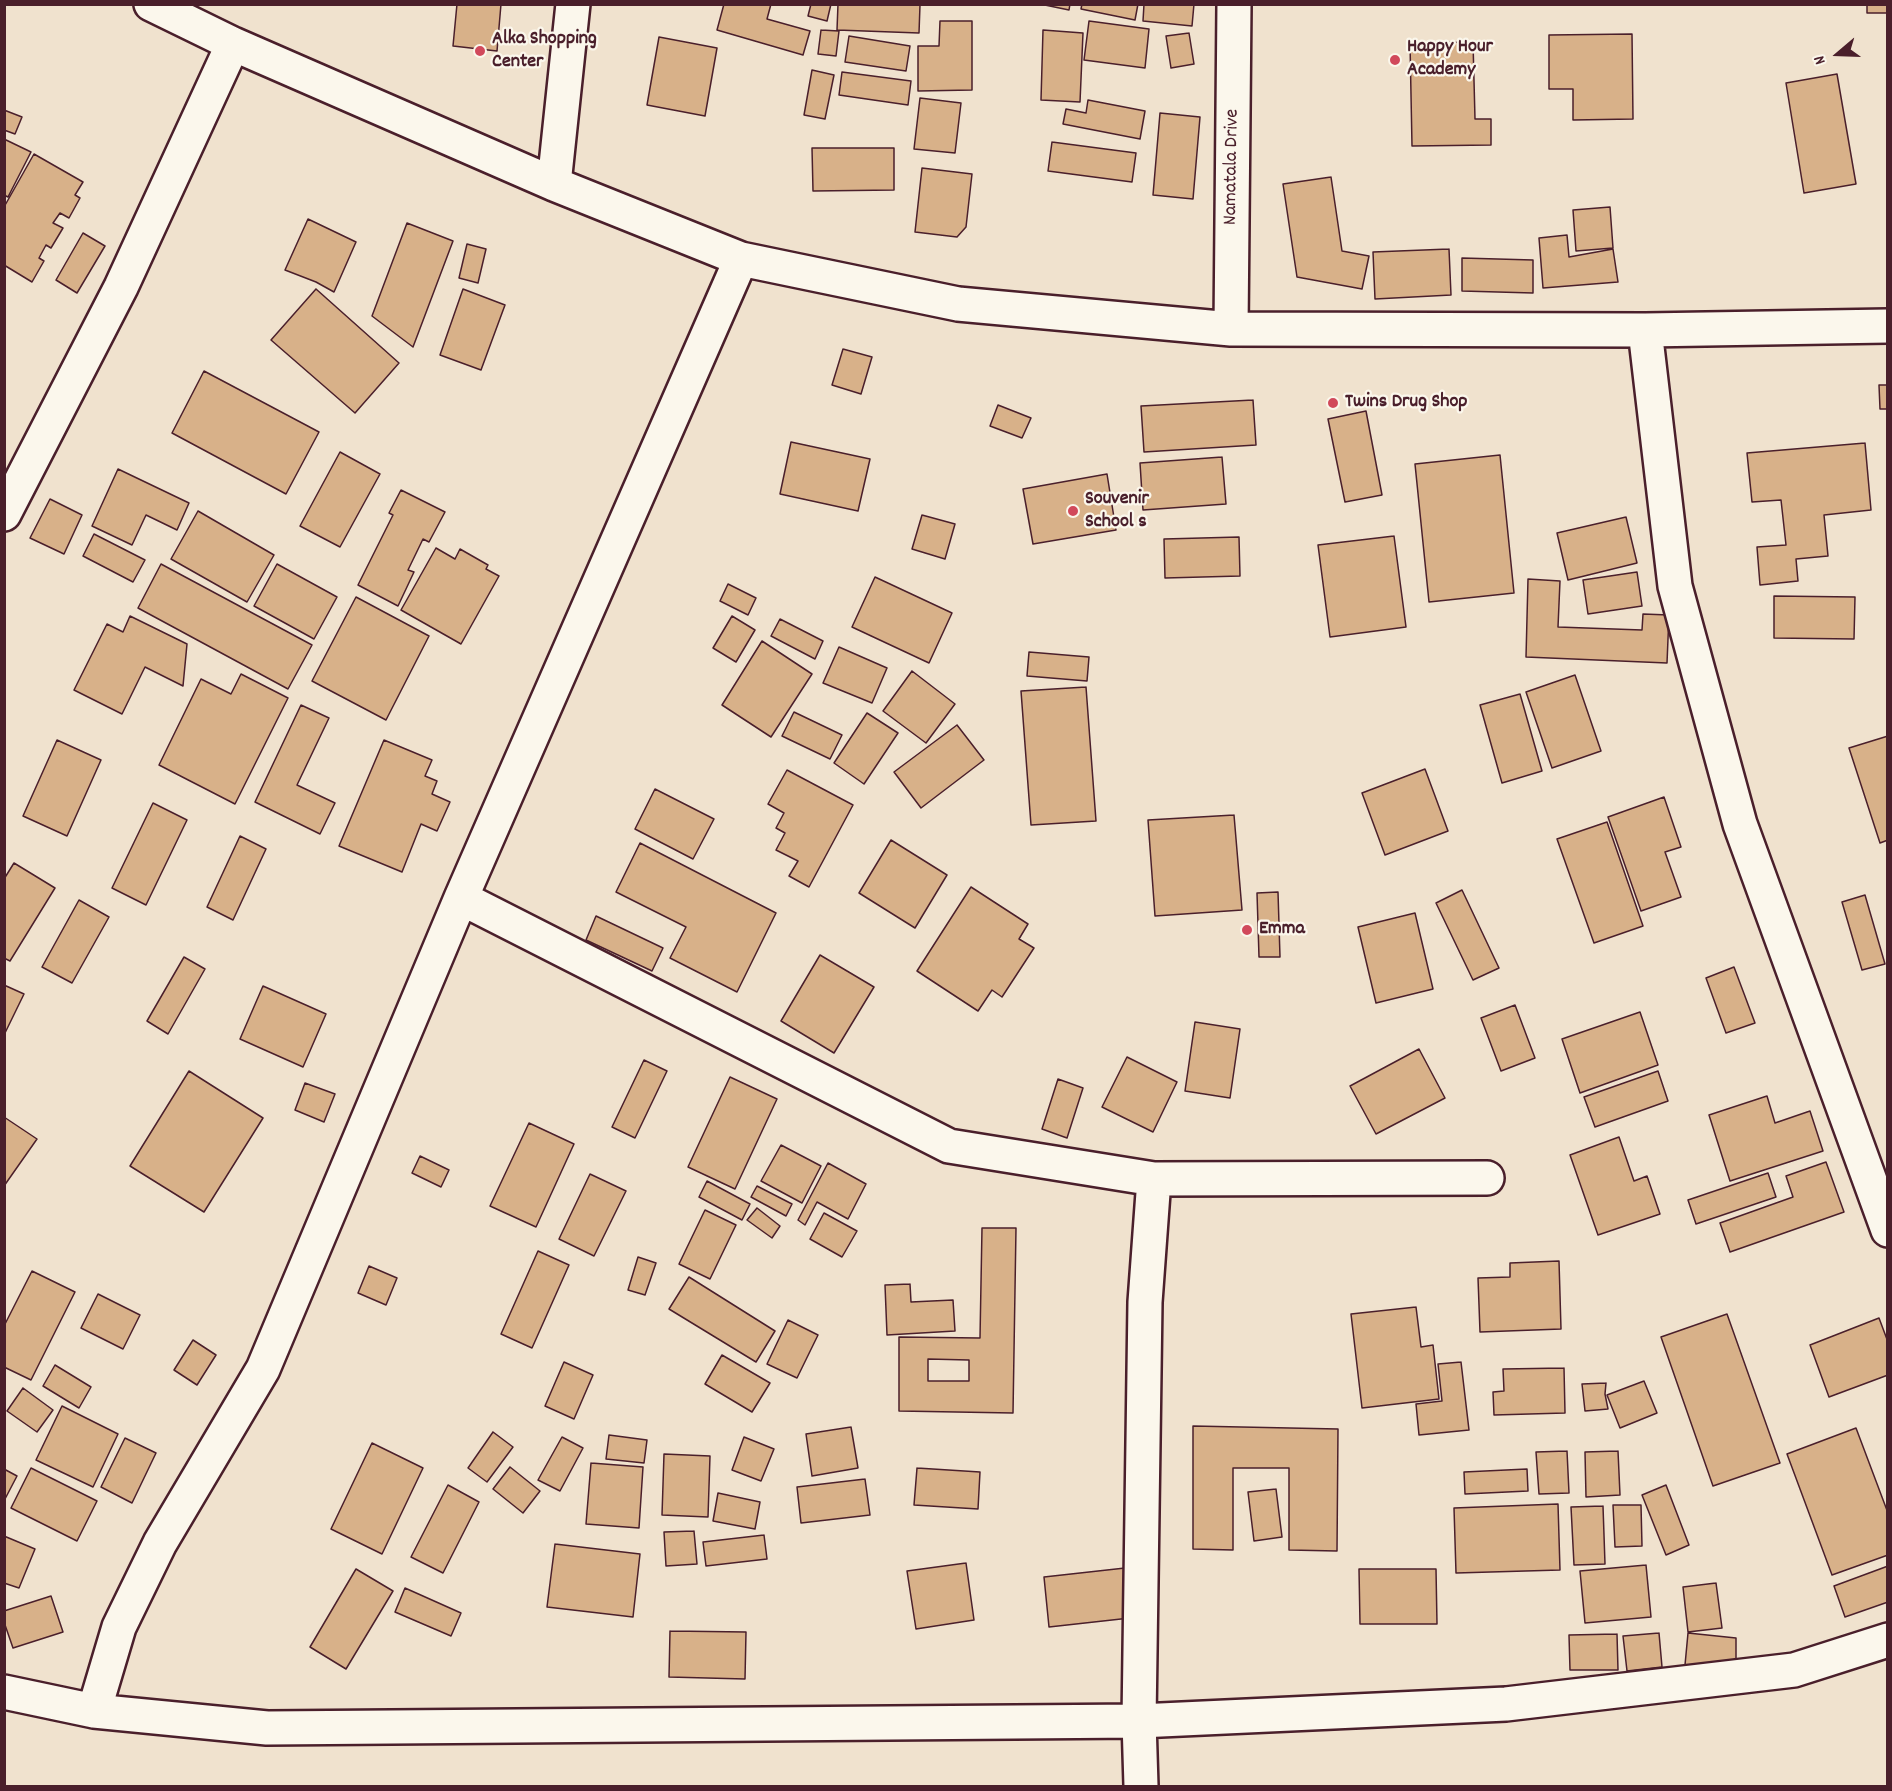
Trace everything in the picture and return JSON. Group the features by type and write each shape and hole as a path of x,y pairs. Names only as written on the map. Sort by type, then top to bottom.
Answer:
{"street":[{"path":"151,4 233,44 554,184 741,259 958,304 1231,329 1645,330 1887,326"},
{"path":"554,184 573,4"},
{"name":"Namatala Drive","path":"1231,329 1234,4"},
{"path":"4,514 121,287 233,44"},
{"path":"94,1711 119,1627 160,1543 263,1369 461,898 741,259"},
{"path":"1645,330 1675,586 1740,824 1887,1230"},
{"path":"461,898 950,1146 1154,1179 1487,1178"},
{"path":"1141,1786 1139,1721 1145,1302 1154,1179"},
{"path":"4,1692 94,1711 267,1728 1139,1721 1506,1704 1794,1670 1887,1640"}],"building":[{"path":"457,4 501,4 497,51 453,46"},
{"path":"724,4 771,4 767,19 810,31 803,55 717,30"},
{"path":"811,4 831,4 827,21 808,16"},
{"path":"838,4 920,5 919,33 837,30"},
{"path":"1040,4 1070,4 1069,10"},
{"path":"1082,4 1138,4 1135,20 1081,9"},
{"path":"1144,4 1194,4 1192,26 1143,21"},
{"path":"1867,4 1888,4 1888,13 1867,13"},
{"path":"940,21 972,21 972,90 918,91 918,46 939,46"},
{"path":"1089,21 1149,29 1145,68 1084,60"},
{"path":"821,30 839,31 836,56 818,54"},
{"path":"1043,30 1083,33 1080,102 1041,100"},
{"path":"1189,33 1194,64 1171,68 1166,36"},
{"path":"1632,34 1633,119 1573,120 1573,89 1549,89 1549,35"},
{"path":"849,36 910,46 906,71 845,62"},
{"path":"659,37 717,48 705,116 647,105"},
{"path":"1473,42 1475,119 1491,119 1491,145 1412,146 1410,43"},
{"path":"812,70 834,75 825,119 804,115"},
{"path":"842,72 911,81 908,105 839,95"},
{"path":"1837,74 1856,184 1804,193 1786,83"},
{"path":"920,98 961,103 955,153 914,149"},
{"path":"1088,100 1145,111 1140,139 1063,124 1066,109 1086,113"},
{"path":"4,110 22,117 15,134 4,130"},
{"path":"1160,113 1200,117 1193,199 1153,195"},
{"path":"4,139 31,152 8,197 4,195"},
{"path":"1052,142 1136,153 1132,182 1048,171"},
{"path":"812,148 894,148 894,190 813,191"},
{"path":"34,154 83,182 75,195 80,198 69,218 60,213 53,223 63,228 51,248 46,245 39,258 44,261 32,282 4,265 4,207"},
{"path":"922,168 972,174 966,227 957,237 915,232"},
{"path":"1331,177 1342,251 1369,256 1362,289 1297,277 1283,184"},
{"path":"1610,207 1613,248 1576,251 1573,210"},
{"path":"308,219 356,242 334,292 285,270"},
{"path":"407,223 453,241 413,347 372,316"},
{"path":"83,233 105,246 77,293 56,280"},
{"path":"1567,235 1569,257 1613,249 1618,282 1543,288 1539,238"},
{"path":"467,244 486,249 478,283 459,278"},
{"path":"1449,249 1451,295 1375,299 1373,252"},
{"path":"1462,258 1533,260 1533,293 1462,291"},
{"path":"316,289 399,363 355,413 271,340"},
{"path":"463,289 505,305 481,370 440,355"},
{"path":"843,349 872,357 861,394 832,385"},
{"path":"204,371 319,432 286,494 172,433"},
{"path":"1879,385 1888,385 1888,409 1880,409"},
{"path":"1253,400 1256,445 1144,452 1141,406"},
{"path":"998,405 1031,418 1022,438 990,426"},
{"path":"1366,411 1382,495 1345,502 1328,419"},
{"path":"791,442 870,459 858,511 780,494"},
{"path":"1865,443 1871,510 1824,515 1828,556 1796,559 1798,581 1760,585 1757,547 1786,545 1781,500 1752,502 1747,453"},
{"path":"340,452 380,474 340,547 300,526"},
{"path":"1500,455 1514,593 1429,602 1415,464"},
{"path":"1222,457 1226,504 1143,510 1140,463"},
{"path":"118,469 189,503 177,530 146,515 132,545 92,526"},
{"path":"1107,474 1116,530 1033,544 1023,489"},
{"path":"401,490 445,512 429,542 423,539 408,570 414,572 398,606 358,585 393,515 389,513"},
{"path":"50,499 82,515 64,554 30,538"},
{"path":"198,511 274,555 247,602 171,559"},
{"path":"922,515 955,524 945,559 912,549"},
{"path":"1626,517 1637,563 1568,580 1557,533"},
{"path":"94,534 145,560 133,582 83,556"},
{"path":"1394,536 1406,627 1330,637 1318,545"},
{"path":"1239,537 1240,576 1165,578 1164,539"},
{"path":"436,548 455,559 460,549 488,565 486,569 499,576 461,644 401,610"},
{"path":"161,564 312,645 288,689 138,608"},
{"path":"277,564 337,597 314,639 254,606"},
{"path":"1637,572 1642,606 1588,614 1583,580"},
{"path":"875,577 952,613 929,663 852,627"},
{"path":"1528,579 1560,581 1558,627 1642,630 1643,614 1669,615 1667,663 1526,657"},
{"path":"728,584 756,598 748,615 720,601"},
{"path":"1774,596 1855,597 1854,639 1774,638"},
{"path":"356,597 429,636 386,720 312,681"},
{"path":"130,616 187,644 183,686 145,667 122,714 74,690 107,624 123,632"},
{"path":"732,616 755,630 736,662 713,648"},
{"path":"780,619 823,641 815,659 771,636"},
{"path":"762,641 812,674 771,737 722,705"},
{"path":"839,647 887,668 872,703 823,683"},
{"path":"1029,652 1089,657 1087,681 1027,676"},
{"path":"912,671 955,704 926,743 883,711"},
{"path":"241,674 288,698 235,804 159,765 201,679 231,694"},
{"path":"1575,675 1601,751 1552,768 1526,692"},
{"path":"1086,687 1096,821 1031,825 1021,691"},
{"path":"1520,694 1542,771 1502,783 1480,705"},
{"path":"301,705 329,718 297,785 335,803 320,834 255,802"},
{"path":"794,712 842,735 830,759 782,736"},
{"path":"867,713 898,733 864,784 834,763"},
{"path":"957,725 984,760 921,808 894,772"},
{"path":"1888,736 1888,840 1880,843 1849,748"},
{"path":"57,740 101,760 67,836 23,816"},
{"path":"384,740 432,760 425,776 437,781 432,794 450,802 437,831 421,824 402,872 339,846"},
{"path":"1425,769 1448,831 1385,855 1362,793"},
{"path":"787,770 853,805 809,887 789,876 798,861 776,850 785,833 776,828 784,813 768,804"},
{"path":"655,789 714,819 693,859 635,829"},
{"path":"1664,797 1681,847 1665,852 1681,897 1641,911 1608,817"},
{"path":"153,803 187,820 146,905 112,888"},
{"path":"1234,815 1242,910 1155,916 1148,820"},
{"path":"1607,822 1643,926 1594,943 1557,839"},
{"path":"240,836 266,849 233,920 207,907"},
{"path":"891,840 947,875 915,928 859,893"},
{"path":"640,843 776,913 737,992 670,958 686,927 616,892"},
{"path":"14,863 55,888 10,961 4,958 4,879"},
{"path":"971,887 1028,924 1019,939 1034,948 1002,997 992,990 978,1011 917,971"},
{"path":"1462,890 1499,968 1473,980 1436,903"},
{"path":"1278,892 1280,957 1259,957 1257,893"},
{"path":"1865,895 1885,964 1862,970 1842,902"},
{"path":"79,900 109,917 72,983 42,967"},
{"path":"1415,913 1433,989 1376,1003 1358,927"},
{"path":"596,916 663,948 652,971 586,940"},
{"path":"820,955 874,987 834,1053 781,1021"},
{"path":"184,957 205,969 168,1034 147,1021"},
{"path":"1734,967 1755,1023 1726,1033 1706,978"},
{"path":"4,985 24,994 4,1035"},
{"path":"263,986 326,1014 303,1067 240,1039"},
{"path":"1515,1005 1535,1058 1501,1071 1481,1018"},
{"path":"1640,1012 1658,1065 1580,1093 1562,1039"},
{"path":"1195,1022 1240,1029 1230,1098 1185,1091"},
{"path":"1419,1049 1445,1098 1376,1134 1350,1086"},
{"path":"1127,1057 1177,1082 1153,1132 1102,1107"},
{"path":"644,1060 667,1071 635,1138 612,1127"},
{"path":"189,1071 263,1118 204,1212 130,1166"},
{"path":"1658,1071 1668,1101 1595,1127 1584,1097"},
{"path":"730,1077 777,1099 735,1189 688,1167"},
{"path":"1058,1079 1083,1088 1067,1138 1042,1129"},
{"path":"305,1083 335,1094 324,1122 295,1110"},
{"path":"1767,1096 1775,1123 1810,1111 1823,1151 1730,1181 1709,1115"},
{"path":"4,1117 37,1139 4,1186"},
{"path":"529,1123 574,1144 536,1227 490,1206"},
{"path":"1619,1137 1634,1181 1647,1176 1660,1214 1598,1235 1570,1155"},
{"path":"781,1145 821,1166 802,1203 761,1181"},
{"path":"420,1156 449,1170 441,1187 412,1173"},
{"path":"1826,1162 1844,1212 1730,1252 1720,1223 1793,1197 1786,1176"},
{"path":"828,1163 866,1184 848,1219 817,1202 805,1225 798,1220"},
{"path":"1768,1173 1776,1197 1696,1224 1688,1200"},
{"path":"590,1174 626,1191 594,1256 559,1239"},
{"path":"707,1181 750,1204 742,1220 699,1197"},
{"path":"757,1186 792,1204 786,1216 751,1197"},
{"path":"757,1208 780,1226 772,1238 747,1220"},
{"path":"705,1210 736,1225 710,1279 679,1264"},
{"path":"824,1213 857,1231 842,1257 810,1239"},
{"path":"982,1228 1016,1228 1013,1413 899,1411 899,1337 980,1338","holes":["928,1359 969,1360 969,1381 928,1381"]},
{"path":"538,1251 569,1265 532,1348 501,1334"},
{"path":"638,1257 656,1263 645,1295 628,1290"},
{"path":"1559,1261 1561,1329 1480,1332 1478,1278 1510,1277 1510,1263"},
{"path":"369,1266 397,1278 386,1305 358,1293"},
{"path":"32,1271 75,1292 31,1380 4,1367 4,1326"},
{"path":"689,1277 775,1331 756,1362 669,1309"},
{"path":"910,1284 911,1302 953,1300 955,1331 887,1335 885,1285"},
{"path":"98,1294 140,1315 123,1349 81,1328"},
{"path":"1416,1307 1421,1347 1433,1345 1439,1399 1362,1408 1351,1314"},
{"path":"1727,1314 1780,1463 1713,1486 1661,1337"},
{"path":"1879,1318 1888,1342 1888,1375 1829,1397 1810,1345"},
{"path":"788,1320 818,1335 797,1378 767,1364"},
{"path":"193,1340 216,1355 197,1385 174,1370"},
{"path":"722,1355 770,1383 752,1412 705,1384"},
{"path":"564,1362 593,1375 574,1419 545,1406"},
{"path":"1461,1362 1469,1430 1419,1435 1416,1404 1442,1401 1438,1364"},
{"path":"55,1365 91,1387 79,1408 43,1386"},
{"path":"1564,1368 1565,1413 1494,1415 1493,1392 1504,1391 1503,1369"},
{"path":"1644,1381 1657,1413 1620,1428 1607,1395"},
{"path":"1606,1383 1605,1394 1608,1409 1585,1411 1582,1384"},
{"path":"23,1388 53,1410 37,1432 7,1411"},
{"path":"62,1406 118,1434 93,1487 36,1460"},
{"path":"1193,1426 1338,1429 1337,1551 1289,1550 1289,1468 1233,1468 1233,1550 1193,1549"},
{"path":"851,1427 858,1468 812,1476 806,1434"},
{"path":"1856,1428 1888,1513 1888,1555 1832,1575 1787,1454"},
{"path":"493,1432 513,1447 487,1482 468,1468"},
{"path":"609,1435 647,1440 644,1463 606,1459"},
{"path":"562,1437 583,1448 560,1491 538,1480"},
{"path":"744,1437 774,1449 761,1481 732,1470"},
{"path":"125,1438 156,1453 132,1503 101,1487"},
{"path":"372,1443 423,1468 382,1554 331,1529"},
{"path":"1567,1451 1569,1493 1539,1494 1536,1452"},
{"path":"1618,1451 1620,1495 1586,1497 1585,1452"},
{"path":"664,1454 710,1456 708,1517 662,1515"},
{"path":"591,1463 643,1467 639,1528 586,1524"},
{"path":"510,1467 540,1491 523,1513 493,1489"},
{"path":"31,1468 97,1501 77,1541 11,1508"},
{"path":"917,1468 980,1472 978,1509 914,1505"},
{"path":"4,1469 17,1476 5,1499 4,1499"},
{"path":"1527,1469 1528,1491 1465,1494 1464,1472"},
{"path":"865,1479 870,1515 801,1523 797,1487"},
{"path":"448,1485 479,1502 443,1573 411,1557"},
{"path":"1666,1485 1689,1545 1666,1555 1642,1495"},
{"path":"1276,1489 1282,1537 1254,1541 1248,1492"},
{"path":"718,1493 760,1502 755,1529 713,1521"},
{"path":"1558,1504 1560,1570 1456,1573 1454,1508"},
{"path":"1613,1505 1641,1505 1642,1546 1615,1547"},
{"path":"1603,1506 1605,1564 1574,1565 1571,1507"},
{"path":"694,1531 697,1564 666,1566 664,1532"},
{"path":"764,1535 767,1559 706,1566 703,1542"},
{"path":"4,1536 35,1549 19,1588 4,1583"},
{"path":"555,1544 640,1554 633,1617 547,1607"},
{"path":"966,1563 974,1620 916,1629 907,1571"},
{"path":"1646,1565 1651,1617 1585,1623 1580,1571"},
{"path":"1888,1566 1888,1602 1845,1617 1834,1586"},
{"path":"1134,1567 1139,1617 1049,1627 1044,1577"},
{"path":"356,1569 393,1591 346,1669 310,1647"},
{"path":"1359,1569 1436,1569 1437,1624 1360,1624"},
{"path":"1716,1583 1722,1628 1688,1632 1683,1587"},
{"path":"405,1588 461,1613 451,1636 395,1612"},
{"path":"51,1596 63,1632 13,1648 4,1622 4,1611"},
{"path":"670,1631 746,1632 745,1679 669,1677"},
{"path":"1659,1633 1662,1667 1627,1671 1623,1636"},
{"path":"1688,1633 1736,1638 1736,1665 1685,1665"},
{"path":"1617,1634 1618,1670 1570,1670 1569,1635"}],"place":[{"name":"Alka Shopping Center","path":"480,51"},
{"name":"Happy Hour Academy","path":"1395,60"},
{"name":"Twins Drug Shop","path":"1333,403"},
{"name":"Souvenir School s","path":"1073,511"},
{"name":"Emma","path":"1247,930"}]}
